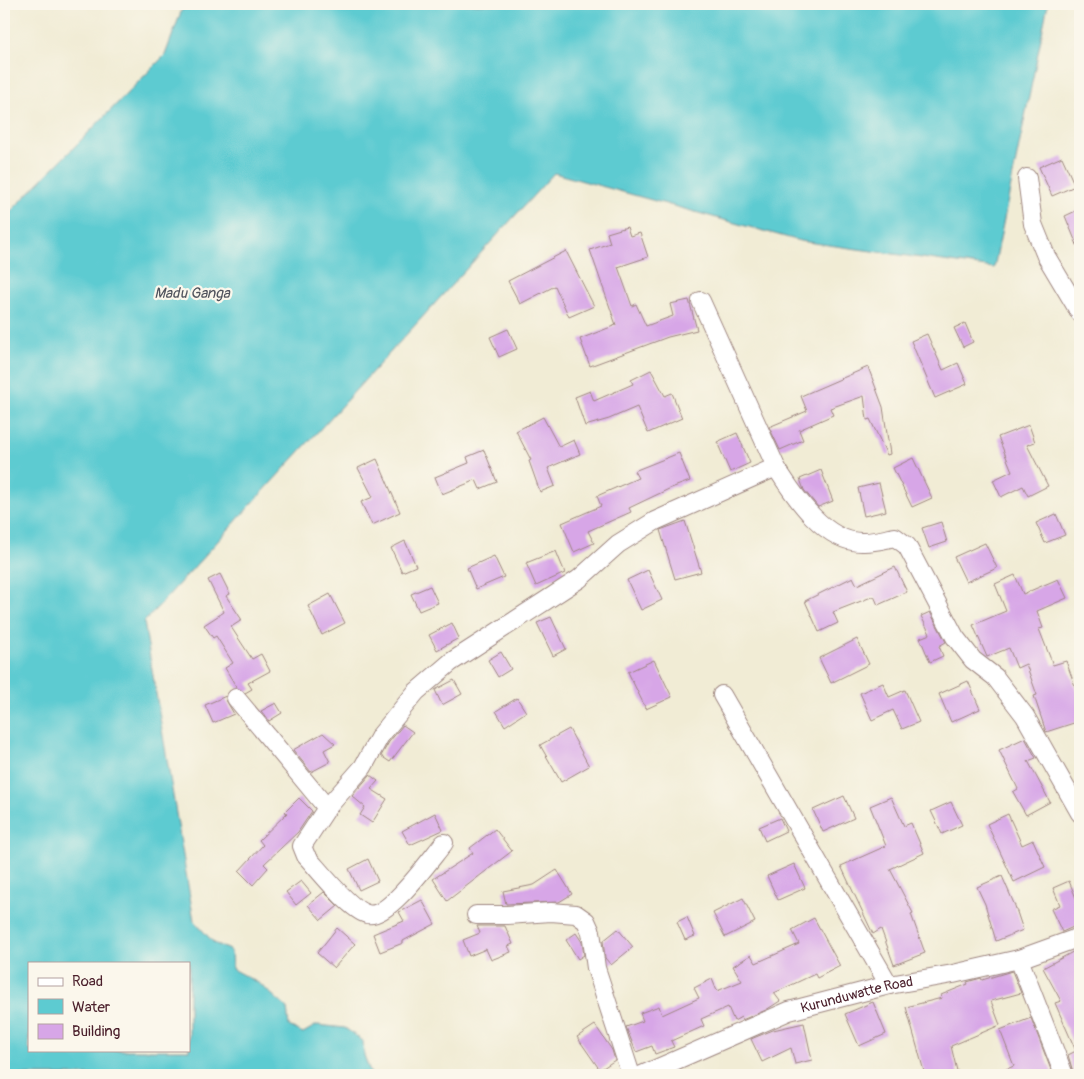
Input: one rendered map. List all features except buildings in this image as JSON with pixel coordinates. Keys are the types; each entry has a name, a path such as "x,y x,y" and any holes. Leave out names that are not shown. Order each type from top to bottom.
{"street":[{"path":"1027,178 1033,224 1046,256 1080,313"},
{"path":"700,301 776,467 790,490 816,520 840,538 863,542 895,537 907,546 955,637 973,660 995,677 1025,716 1080,814"},
{"path":"444,843 398,897 382,912 374,914 367,914 350,904 306,856 302,846 327,808 362,766 380,736 416,692 451,662 579,579 618,544 655,521 776,467"},
{"path":"722,695 889,985"},
{"path":"236,698 327,808"},
{"path":"476,914 507,915 551,912 576,914 586,921 591,932 596,968 631,1075"},
{"name":"Kurunduwatte Road","path":"642,1075 789,1012 889,985 953,974 1019,958 1080,937"},
{"path":"1019,958 1064,1075"}],"water":[{"name":"Madu Ganga","path":"184,4 1048,4 994,268 800,241 554,173 144,622 194,921 214,943 231,951 232,969 260,984 287,1008 289,1026 303,1033 317,1025 345,1028 363,1041 364,1055 371,1075 4,1075 4,218 165,55"}]}
